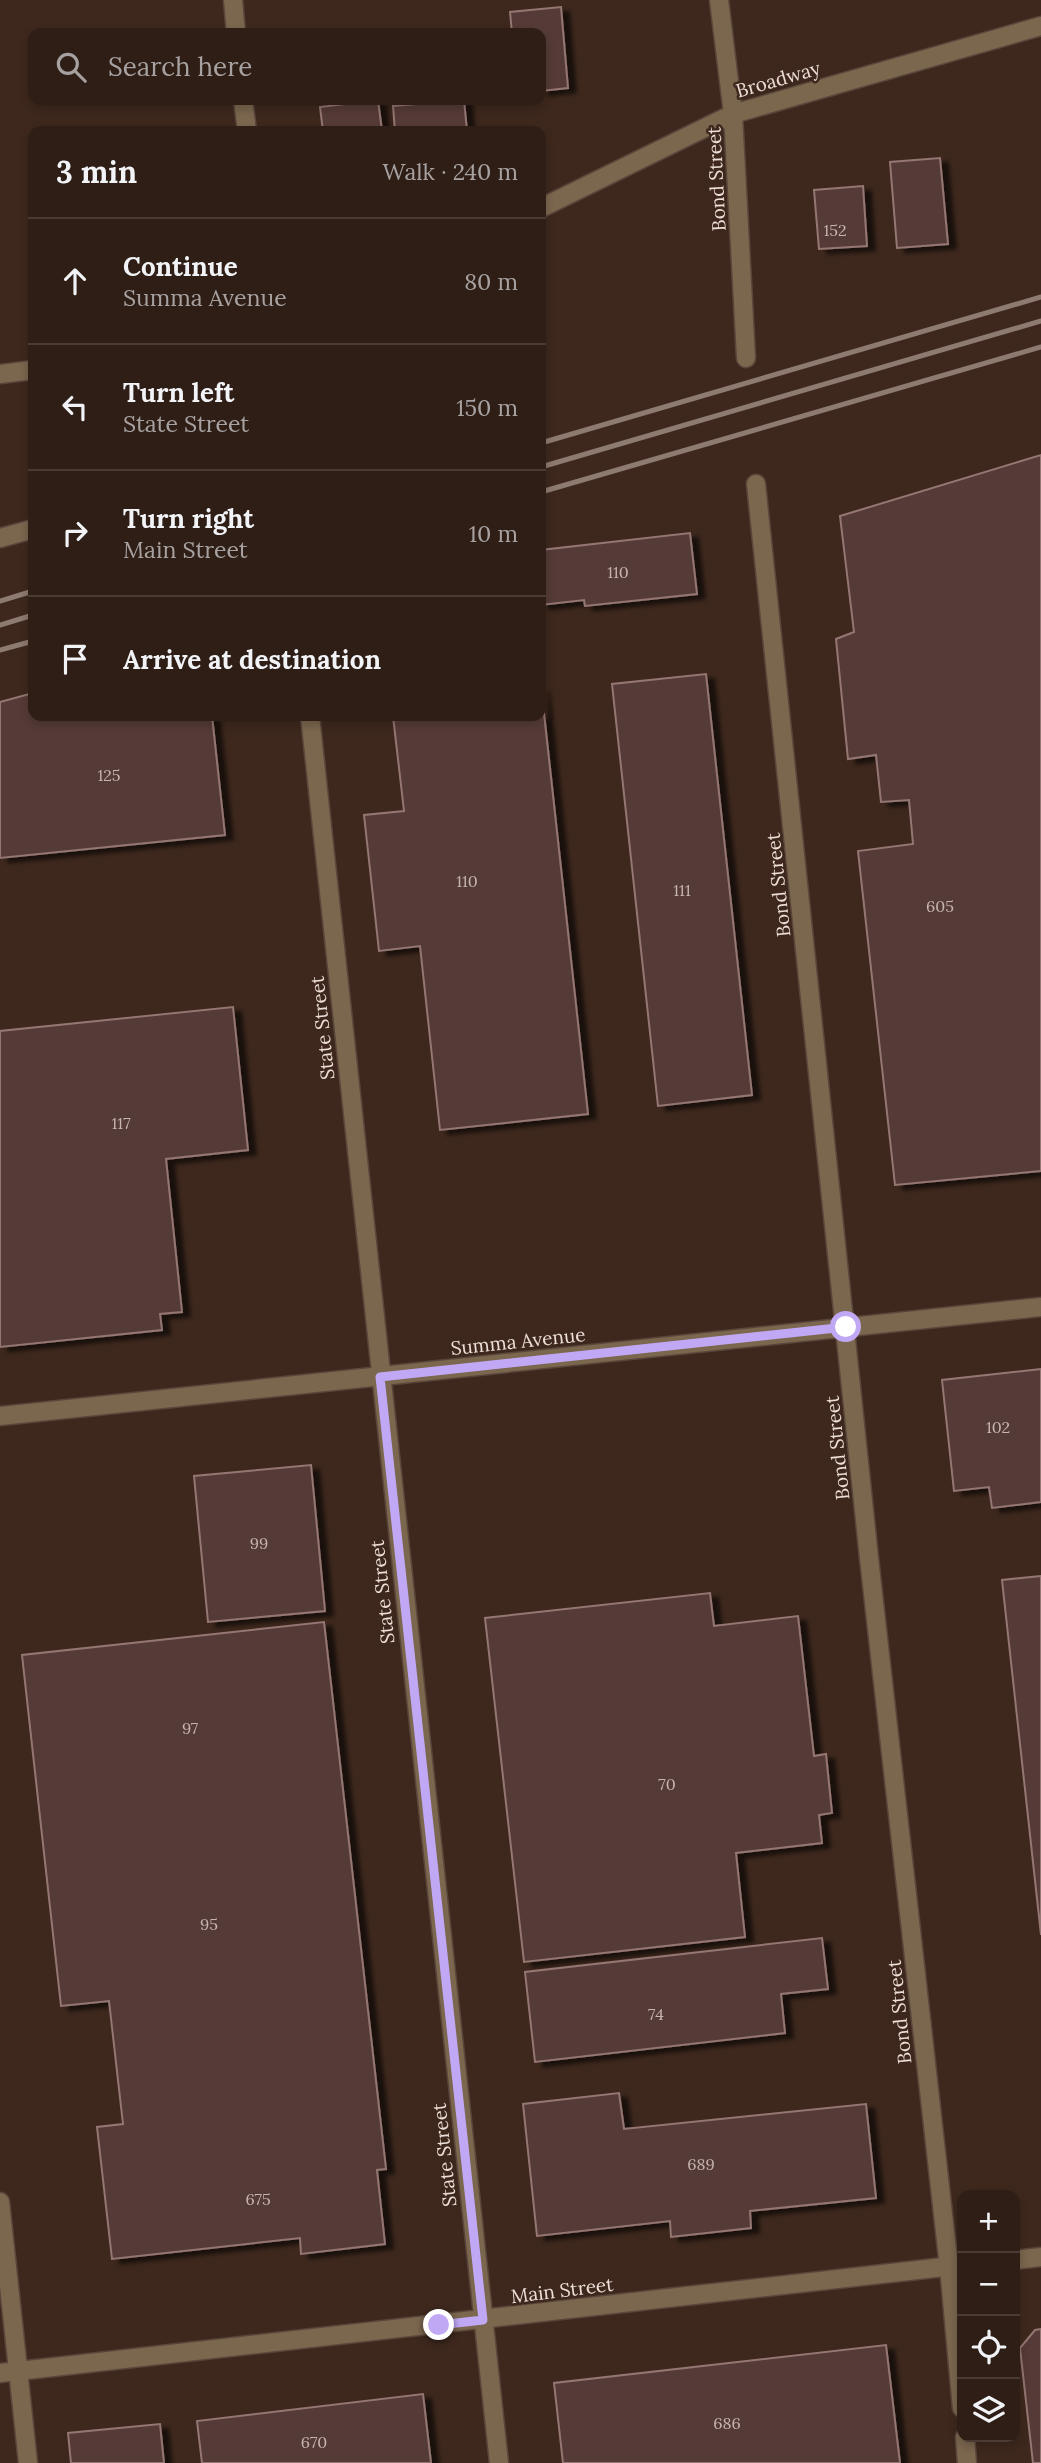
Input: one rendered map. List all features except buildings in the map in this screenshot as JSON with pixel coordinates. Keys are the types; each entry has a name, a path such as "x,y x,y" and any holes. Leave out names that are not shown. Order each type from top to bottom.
{"street":[{"path":"233,0 236,28"},
{"name":"Bond Street","path":"719,0 733,114 746,358"},
{"name":"Broadway","path":"546,206 733,114 1041,26"},
{"path":"244,105 246,126"},
{"path":"0,374 28,371"},
{"name":"Bond Street","path":"757,484 869,1558 956,2266 961,2379"},
{"path":"0,538 28,530"},
{"name":"State Street","path":"311,721 499,2463"},
{"name":"Summa Avenue","path":"0,1416 1041,1307"},
{"path":"0,2202 28,2463"},
{"path":"1020,2259 1041,2257"},
{"name":"Main Street","path":"0,2373 956,2266"},
{"path":"965,2442 967,2463"}],"railway":[{"path":"546,442 1041,297"},
{"path":"546,466 1041,321"},
{"path":"546,491 1041,347"},
{"path":"0,601 28,593"},
{"path":"0,625 28,617"},
{"path":"0,650 28,642"}],"route":[{"path":"439,2325 483,2320 380,1377 846,1327"}]}
